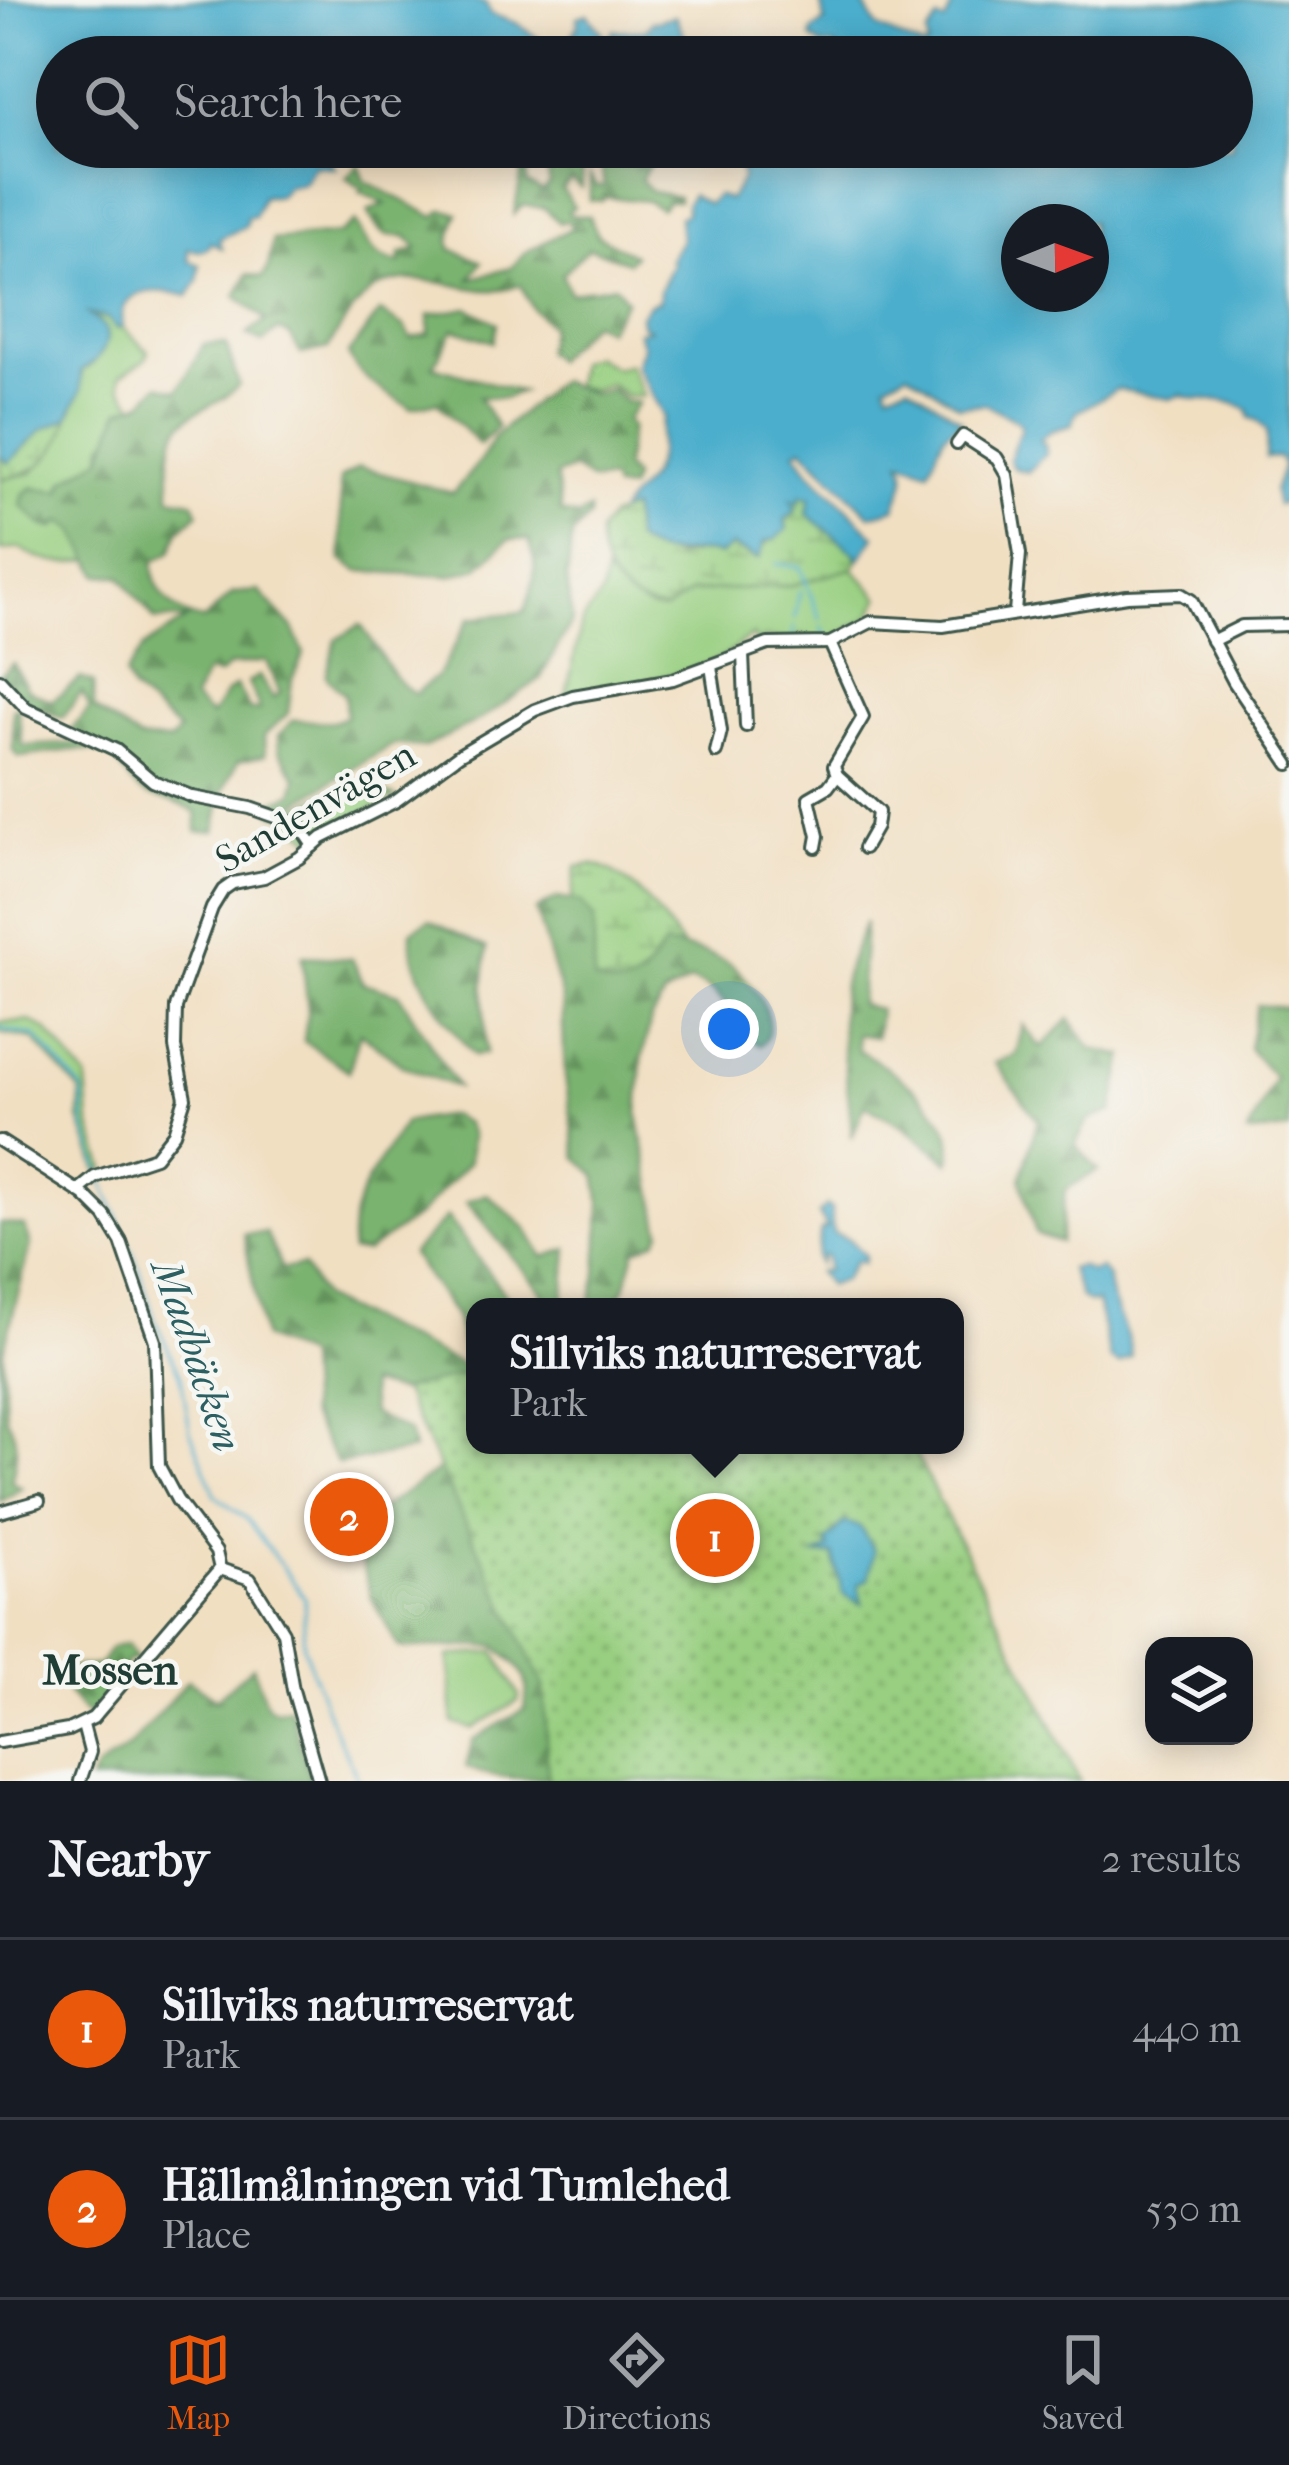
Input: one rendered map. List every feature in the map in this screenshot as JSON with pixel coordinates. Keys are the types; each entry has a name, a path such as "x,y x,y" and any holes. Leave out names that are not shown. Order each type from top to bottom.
{"street":[{"path":"956,444 963,436 997,458 1007,475 1019,554 1015,612"},
{"name":"Sandenvägen","path":"79,1190 99,1176 147,1162 165,1148 175,1130 186,1088 176,1047 176,1007 219,896 233,884 270,874 396,801 435,771 556,700 673,679 767,644 830,643 871,622 943,626 1127,596 1180,594 1191,600 1234,682 1289,764"},
{"path":"1212,641 1242,626 1289,626"},
{"path":"830,643 863,717 835,762 837,775 878,812 878,824 864,848"},
{"path":"743,654 746,726"},
{"path":"711,666 721,731 716,752"},
{"path":"0,680 26,708 116,749 153,781 193,797 250,808 299,825 314,846"},
{"path":"816,847 809,798 837,775"},
{"path":"0,1141 79,1190 105,1216 130,1262 155,1341 159,1466 176,1499 216,1552 220,1569"},
{"path":"0,1512 39,1501"},
{"path":"0,1742 82,1725 123,1687 220,1569"},
{"path":"220,1569 250,1579 283,1632 293,1690 319,1781"},
{"path":"80,1781 90,1752 82,1725"}],"green space":[{"path":"356,168 365,181 435,217 443,210 458,213 451,249 482,262 470,279 511,268 526,252 573,227 567,221 560,223 545,208 523,205 514,214 519,168 527,168 526,183 543,191 550,184 546,168 568,173 583,168 581,188 571,179 562,189 574,207 570,215 589,216 598,236 634,255 628,262 589,248 562,274 570,293 615,285 626,300 607,329 592,322 554,360 545,352 550,326 533,309 520,285 486,290 416,280 383,285 369,294 328,348 301,354 290,335 278,330 263,342 247,335 266,320 236,296 248,274 262,277 268,269 273,240 339,234 355,222 368,244 384,258 400,263 400,254 418,248 406,236 386,234 375,224 368,211 385,204 360,192 363,189 346,178"},
{"path":"602,168 648,168 641,179 650,191 678,197 678,201 667,201 661,209 647,201 590,200 590,176 596,186 604,186"},
{"path":"468,308 497,323 493,342 454,329 433,366 522,392 504,398 479,397 497,427 480,445 437,402 411,408 367,379 348,354 380,312 405,327 411,338 429,334 429,315"},
{"path":"88,314 114,322 149,352 145,360 120,376 121,387 135,406 104,444 102,458 65,481 62,491 33,488 75,530 91,559 62,563 20,548 0,551 0,479 33,473 65,425 82,371 95,361 106,339 100,322"},
{"path":"204,344 226,344 239,385 188,418 171,448 170,497 193,501 199,513 179,530 171,552 154,561 160,591 183,613 204,620 233,593 259,591 293,628 304,654 292,679 288,713 264,736 265,755 238,761 223,791 215,831 197,831 197,813 144,793 104,753 80,750 19,757 13,751 13,708 18,708 23,746 81,743 70,731 90,708 82,692 63,717 44,711 0,675 13,663 28,690 52,701 81,678 93,683 94,709 140,740 171,741 179,731 132,690 125,675 144,647 187,619 155,620 120,576 99,575 75,530 62,521 54,528 42,525 21,505 24,493 33,488 61,491 64,481 102,458 120,410 143,402 159,385 178,391","holes":["266,661 280,693 273,698 259,676 248,682 260,710 250,710 236,686 211,716 193,699 207,672 219,675 229,666"]},
{"path":"594,356 616,368 629,364 643,396 626,396 610,384 592,390 574,386 578,362"},
{"path":"558,381 594,394 611,389 625,401 638,403 626,420 631,427 624,468 633,477 629,489 614,489 610,480 592,481 573,469 556,475 561,513 579,517 589,510 589,518 572,535 567,578 572,621 540,679 483,718 425,747 394,744 276,815 266,805 293,794 297,778 279,750 278,736 293,720 333,722 346,717 345,695 326,676 336,640 360,625 399,681 415,694 439,674 470,618 524,612 533,585 529,540 509,539 478,568 450,576 358,571 342,560 340,479 359,467 453,493 495,436"},
{"path":"68,418 59,443 44,461 25,473 0,479 0,456 8,463 43,429"},
{"path":"799,496 810,498 856,553 859,560 853,568 792,585 692,592 665,610 625,594 603,561 599,532 610,517 631,509 635,540 675,557 731,546 754,558"},
{"path":"853,568 880,598 870,617 833,638 807,641 806,635 799,635 797,641 765,638 757,643 753,636 723,657 686,671 566,695 582,622 602,594 605,573 650,608 665,609 692,592 792,585"},
{"path":"355,781 395,797 312,839 281,815"},
{"path":"592,864 632,886 683,947 664,945 644,974 628,984 594,980 594,919 581,902 572,900 576,867"},
{"path":"557,898 581,902 642,977 664,945 715,957 747,980 767,1015 767,1037 760,1045 715,993 690,981 665,995 651,1018 638,1115 661,1231 657,1240 635,1250 618,1298 592,1298 601,1204 596,1175 577,1157 565,1076 562,998 536,910"},
{"path":"429,920 487,948 483,988 486,1053 474,1055 423,981 411,931"},
{"path":"865,922 860,1005 879,1009 876,1037 856,1034 858,1050 905,1082 936,1112 951,1146 949,1162 903,1126 865,1105 852,1137 841,1004 847,970"},
{"path":"302,956 352,959 363,983 399,994 457,1087 403,1066 360,1032 349,1071 304,1041 308,1008"},
{"path":"1257,1005 1289,1008 1289,1130 1248,1133 1275,1078 1249,1049"},
{"path":"1070,1019 1092,1049 1124,1056 1113,1111 1089,1120 1075,1145 1098,1170 1065,1190 1060,1242 1036,1234 1021,1179 1038,1120 995,1063 1016,1055 1023,1025 1041,1048"},
{"path":"29,1021 47,1030 87,1079 90,1124 105,1169 98,1171 80,1119 81,1092 33,1039 0,1033 0,1022"},
{"path":"450,1115 466,1123 471,1136 469,1162 419,1215 366,1252 352,1251 359,1199 405,1122"},
{"path":"487,1194 526,1228 543,1257 568,1249 564,1298 541,1298 543,1293 466,1202"},
{"path":"447,1217 507,1298 466,1298 466,1360 456,1318 411,1254"},
{"path":"0,1223 24,1226 31,1244 3,1352 6,1418 16,1449 11,1481 22,1488 0,1502"},
{"path":"266,1233 282,1269 303,1266 323,1299 466,1367 466,1422 436,1401 369,1384 372,1414 409,1432 413,1450 338,1464 309,1415 306,1357 263,1338 244,1234"},
{"path":"466,1374 466,1454 916,1454 1080,1781 548,1781 544,1686 402,1390"},
{"path":"466,1452 479,1454 578,1772 519,1778 466,1767 473,1740 525,1709 527,1687 522,1673 496,1646 399,1648 371,1597 354,1535 372,1515"},
{"path":"126,1644 137,1659 126,1661 122,1678 86,1714 62,1678 75,1667 99,1665 111,1648"},
{"path":"495,1652 518,1701 472,1729 453,1723 449,1656"},
{"path":"253,1666 267,1706 289,1707 311,1781 90,1781 97,1769 130,1746 188,1680 216,1699"}],"water":[{"path":"0,0 473,0 535,36 36,36 36,168 313,168 303,183 288,186 278,196 263,196 246,226 219,239 222,248 210,242 200,251 188,249 189,261 200,265 198,281 188,296 154,292 133,297 126,303 123,326 116,329 108,318 88,314 104,327 107,340 97,358 81,371 81,391 68,418 43,429 8,463 0,456"},
{"path":"826,0 839,4 861,0 877,27 896,36 811,36 825,22 821,6"},
{"path":"955,0 1289,0 1289,502 1277,505 1274,491 1283,466 1279,457 1266,458 1267,431 1240,406 1117,389 1076,413 1072,425 1050,431 1040,440 1046,453 1028,472 1013,468 1009,460 1021,428 1018,421 985,404 959,406 908,372 886,383 889,391 908,384 962,420 944,434 929,470 900,460 905,476 895,508 870,515 802,448 796,452 875,536 859,560 807,514 810,498 800,496 799,503 792,500 796,510 785,520 787,529 764,542 759,559 732,546 719,555 665,554 645,548 635,540 631,509 620,512 652,473 664,417 636,365 643,346 638,332 649,329 642,325 641,315 649,304 659,301 673,262 670,259 681,240 679,217 686,213 686,203 692,195 708,204 717,195 729,200 742,180 740,168 1253,168 1253,36 927,35 938,20 945,22"},
{"path":"588,14 604,36 572,36 578,17"},
{"path":"675,16 685,36 611,36 613,31 646,30 652,22"},
{"path":"827,1206 833,1233 849,1239 865,1256 863,1263 855,1261 843,1280 828,1286 818,1272 827,1270 826,1256 822,1255 819,1264 816,1257 821,1230 827,1228 819,1214"},
{"path":"1080,1266 1091,1272 1100,1268 1108,1277 1130,1346 1131,1357 1119,1364 1110,1359 1097,1302 1081,1298 1070,1269"},
{"path":"845,1522 860,1527 874,1551 868,1579 858,1584 862,1604 843,1594 833,1555 817,1555 829,1548 826,1542"}],"waterway":[{"path":"776,564 800,567 820,619"},
{"path":"795,618 800,590"},
{"path":"792,638 795,627"},
{"path":"822,627 826,638"},
{"name":"Madbäcken","path":"0,1029 35,1036 83,1091 84,1125 100,1171"},
{"name":"Madbäcken","path":"102,1180 181,1376 190,1431 216,1496 247,1519 305,1598 303,1645 359,1781"}],"place":[{"name":"Hällmålningen vid Tumlehed","path":"349,1517"},
{"name":"Sillviks naturreservat","path":"715,1538"}],"district":[{"name":"Mossen","path":"110,1669"}]}
